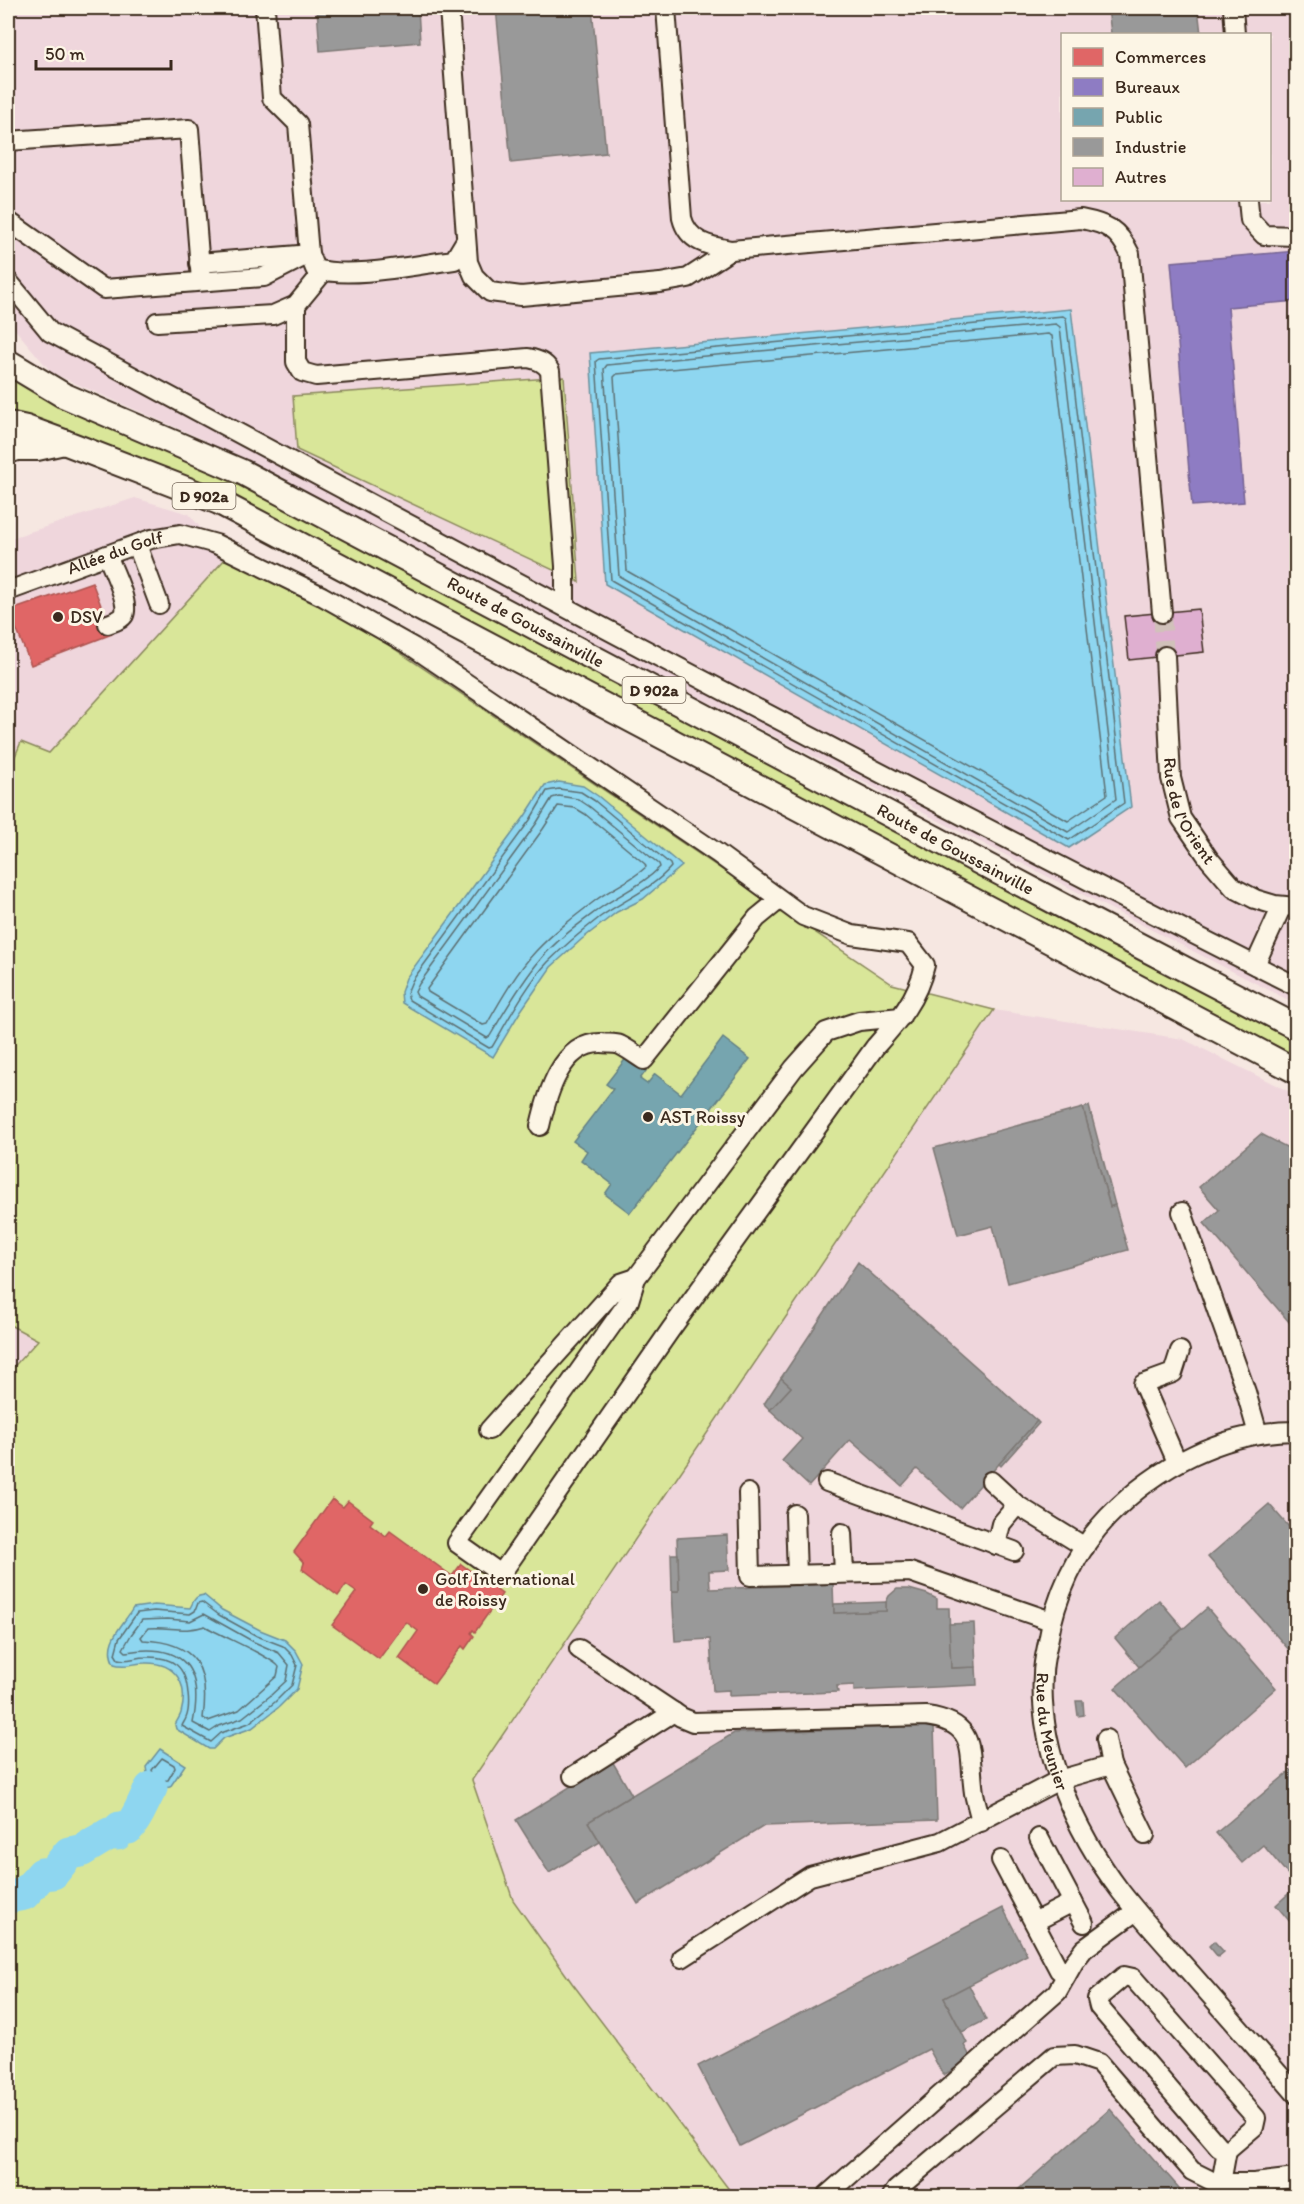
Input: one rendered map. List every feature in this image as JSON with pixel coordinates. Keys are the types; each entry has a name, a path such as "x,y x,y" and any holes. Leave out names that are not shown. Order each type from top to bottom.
{"main road":[{"name":"Route de Goussainville","path":"8,362 63,395 242,472 1296,1027"},
{"name":"Route de Goussainville","path":"8,424 64,442 219,502 1296,1071"},
{"path":"8,451 64,442"}],"street":[{"path":"265,8 272,98 298,124 309,254 315,269 353,272 454,260 466,240"},
{"path":"449,8 468,262 474,276 490,292 521,296 660,283 688,278 731,250"},
{"path":"666,8 682,218 685,228 704,245 731,250 1080,219 1104,223 1122,237 1130,254 1162,613"},
{"path":"1233,8 1235,33"},
{"path":"8,141 189,129 200,272"},
{"path":"1248,201 1250,220 1263,235 1296,236"},
{"path":"8,221 104,289 200,272 264,277 309,254"},
{"path":"157,322 273,315 296,305 324,271"},
{"path":"8,281 50,332 566,607 1092,883 1296,986"},
{"path":"296,305 296,362 302,372 316,376 528,358 541,361 548,367 565,566 566,607"},
{"name":"Allée du Golf","path":"8,591 151,539 180,534 216,544 322,596 413,647 717,853 803,916 852,935 908,944 925,965 920,986 901,1017"},
{"path":"137,545 159,604"},
{"path":"107,555 126,605 124,615 119,620 108,624"},
{"name":"Rue de l'Orient","path":"1165,656 1171,778 1181,818 1209,859 1234,888 1255,899 1289,907"},
{"path":"540,1126 546,1096 561,1067 579,1050 593,1043 618,1044 644,1060 757,918 779,900"},
{"path":"1255,965 1289,907"},
{"path":"901,1017 875,1047 671,1329 501,1574 457,1543 629,1301 636,1278 794,1068 826,1032 859,1021 901,1017"},
{"path":"1182,1212 1246,1392 1258,1434"},
{"path":"489,1430 621,1283 636,1278"},
{"path":"1177,1462 1143,1384 1173,1373 1180,1351"},
{"name":"Rue du Meunier","path":"1296,1431 1258,1434 1205,1449 1177,1462 1144,1483 1124,1500 1098,1527 1067,1578 1051,1622 1042,1674 1045,1722 1059,1780 1104,1867 1136,1911 1296,2094"},
{"path":"991,1481 1017,1505 1085,1547"},
{"path":"827,1482 1014,1551"},
{"path":"748,1494 750,1576 910,1572 1051,1622"},
{"path":"996,1545 1001,1524 1017,1505"},
{"path":"795,1514 797,1575"},
{"path":"842,1533 844,1573"},
{"path":"579,1649 674,1713 693,1722 926,1716 943,1718 957,1725 967,1737 972,1752 974,1793 981,1822"},
{"path":"573,1776 674,1713"},
{"path":"1106,1739 1111,1765 1145,1835"},
{"path":"682,1958 810,1876 940,1842 1059,1780 1111,1765"},
{"path":"1039,1838 1084,1923"},
{"path":"1001,1860 1059,1970 1066,1976"},
{"path":"1034,1923 1073,1902"},
{"path":"826,2196 1057,1992 1084,1949 1136,1911"},
{"path":"1124,1976 1133,1978 1256,2118 1254,2127 1227,2150 1219,2147 1099,2007 1096,1999 1124,1976"},
{"path":"892,2196 896,2190 1054,2056 1075,2055 1099,2063 1192,2171 1216,2183 1236,2188 1254,2183 1296,2178"},
{"path":"1227,2150 1236,2188"}],"shaded area":[{"path":"8,8 1296,8 1296,1004 686,691 202,439 52,373 8,321"},
{"path":"135,498 189,514 226,558 49,753 21,743 8,773 8,539"},
{"path":"994,1010 1183,1039 1296,1095 1296,2196 734,2196 572,1983 513,1900 472,1780"},
{"path":"8,1324 38,1340 8,1373"}],"green space":[{"path":"8,372 211,468 1296,1036 1296,1059 200,486 8,416"},
{"path":"564,377 579,582 297,450 293,396"},
{"path":"226,558 350,619 892,984 994,1010 472,1780 513,1900 572,1983 734,2196 8,2196 8,1373 38,1340 8,1324 8,773 21,742 49,753"}],"water":[{"path":"1071,309 1131,807 1069,848 605,584 590,353"},
{"path":"559,782 583,786 598,796 682,866 643,899 617,912 551,967 493,1057 402,1003 401,992 406,978 525,816 545,785"},
{"path":"204,1595 222,1610 285,1640 296,1651 303,1664 297,1689 279,1707 252,1728 224,1738 213,1749 209,1749 176,1729 175,1725 181,1713 183,1693 178,1677 172,1671 156,1664 141,1663 122,1666 114,1664 110,1648 115,1634 133,1608 154,1605 190,1608 196,1598"},
{"path":"160,1749 185,1765 170,1787 153,1789 149,1785 146,1767"}],"building: Commerces":[{"name":"DSV","path":"92,582 112,634 31,665 9,611"},
{"name":"Golf International de Roissy","path":"332,1499 343,1507 348,1501 373,1520 370,1524 386,1536 390,1531 452,1576 461,1564 502,1594 475,1632 473,1630 471,1633 474,1636 465,1649 462,1646 434,1684 399,1658 418,1631 406,1622 379,1659 332,1625 356,1592 346,1585 338,1596 302,1569 304,1563 294,1552"}],"building: Bureaux":[{"path":"1296,251 1296,301 1228,307 1244,502 1192,506 1171,262"}],"building: Public":[{"name":"AST Roissy","path":"723,1038 750,1059 630,1213 605,1194 612,1184 581,1160 587,1151 573,1141 613,1089 606,1084 627,1057 646,1071 640,1079 647,1084 655,1074 681,1094"}],"building: Industrie":[{"path":"317,8 418,8 420,42 320,51"},
{"path":"496,8 592,8 606,153 511,163"},
{"path":"1108,8 1198,8 1201,33 1111,33"},
{"path":"1089,1106 1115,1205 1110,1207 1083,1108"},
{"path":"1083,1108 1110,1207 1115,1205 1128,1250 1008,1283 993,1226 958,1235 934,1148"},
{"path":"1261,1134 1296,1152 1296,1330 1204,1223 1219,1210 1199,1187"},
{"path":"858,1262 1037,1421 960,1508 917,1469 902,1486 850,1440 809,1486 782,1461 802,1439 770,1410 791,1387 781,1378"},
{"path":"781,1378 791,1387 770,1410 764,1404"},
{"path":"1037,1421 1039,1423 1001,1466 999,1464"},
{"path":"1269,1504 1289,1527 1296,1521 1296,1658 1208,1557"},
{"path":"727,1535 729,1570 709,1571 710,1589 833,1584 834,1613 886,1611 889,1596 897,1589 909,1589 927,1594 937,1599 937,1608 949,1608 951,1668 976,1667 977,1685 854,1691 854,1685 837,1686 838,1692 729,1696 729,1690 713,1691 710,1639 675,1641 672,1591 679,1591 677,1538"},
{"path":"671,1554 678,1554 679,1591 672,1591"},
{"path":"1159,1600 1183,1628 1139,1667 1115,1638"},
{"path":"886,1602 886,1611 834,1613 834,1604"},
{"path":"1207,1608 1276,1688 1185,1768 1115,1688"},
{"path":"974,1623 976,1667 951,1668 949,1624"},
{"path":"1076,1701 1083,1701 1084,1715 1078,1716"},
{"path":"934,1726 937,1820 764,1826 638,1904 588,1822 734,1733"},
{"path":"612,1761 632,1795 588,1822 600,1842 549,1873 516,1820"},
{"path":"1296,1766 1296,1884 1263,1845 1242,1863 1216,1833"},
{"path":"1296,1887 1296,1929 1276,1905"},
{"path":"1003,1908 1027,1955 944,1998 967,2043 964,2045 972,2060 943,2075 929,2049 740,2146 698,2066"},
{"path":"1214,1941 1224,1952 1218,1957 1209,1946"},
{"path":"969,1985 986,2020 962,2032 944,1998"},
{"path":"1110,2109 1186,2196 1011,2196"}],"building: Autres":[{"path":"1199,609 1204,652 1129,660 1124,616"}],"waterway":[{"path":"8,1897 24,1894 42,1874 53,1873 69,1853 81,1851 109,1834 117,1834 120,1828 128,1828 151,1788"}],"tunnel":[{"path":"1162,613 1165,656"}],"place":[{"name":"DSV","path":"58,617"},
{"name":"AST Roissy","path":"648,1117"},
{"name":"Golf International de Roissy","path":"423,1589"}]}
